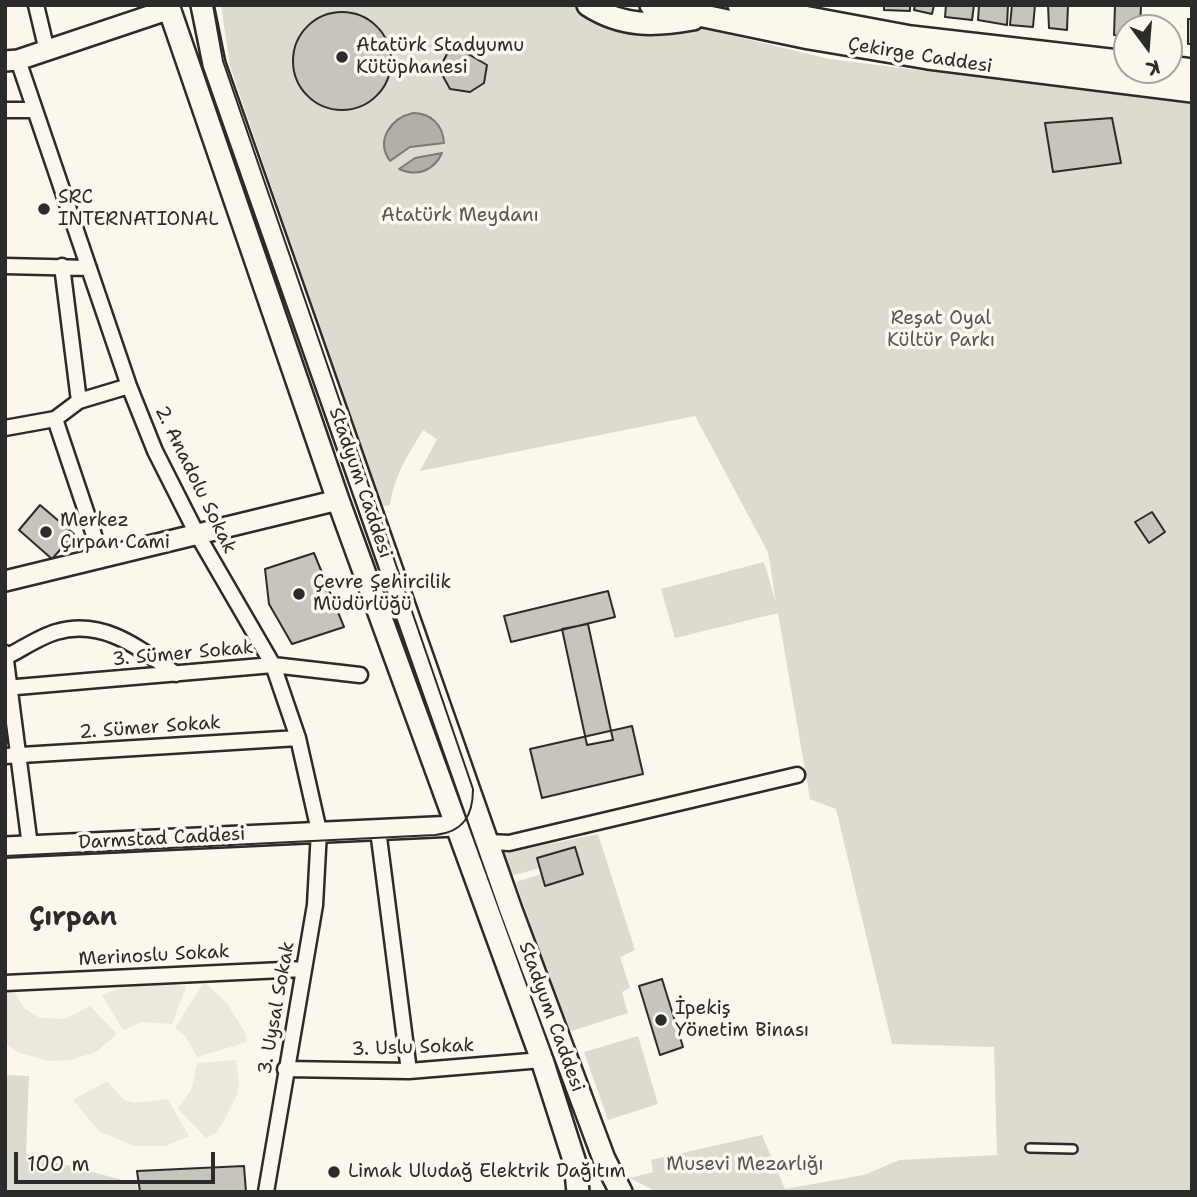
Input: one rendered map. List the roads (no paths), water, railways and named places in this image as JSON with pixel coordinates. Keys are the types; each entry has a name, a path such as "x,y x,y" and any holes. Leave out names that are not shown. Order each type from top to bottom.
{"main road":[{"path":"588,5 607,17 627,23 649,25 707,16"},
{"name":"Çekirge Caddesi","path":"651,5 809,38 928,58 1192,91"},
{"name":"Çekirge Caddesi","path":"739,5 911,37 1113,60"},
{"path":"12,61 169,7 338,500 542,1060 575,1163 578,1192"},
{"name":"Stadyum Caddesi","path":"204,9 214,64 473,804 604,1159 621,1192"},
{"path":"5,581 338,500"},
{"name":"Darmstad Caddesi","path":"5,848 455,826"}],"street":[{"path":"36,5 47,51"},
{"name":"2. Anadolu Sokak","path":"12,61 35,110 155,451 197,534 273,665 298,738 319,831"},
{"path":"5,110 35,110"},
{"path":"5,266 89,268"},
{"path":"61,266 79,401"},
{"path":"5,428 55,419 79,401 130,386"},
{"path":"55,419 102,559"},
{"path":"30,846 13,755 6,655 56,632 94,627 127,640 176,674"},
{"name":"3. Sümer Sokak","path":"8,688 273,665 360,676"},
{"name":"2. Sümer Sokak","path":"13,755 298,738"},
{"path":"489,842 509,843 797,775"},
{"path":"378,830 409,1071"},
{"name":"3. Uysal Sokak","path":"266,1192 315,905 319,831"},
{"name":"Merinoslu Sokak","path":"5,982 304,969"},
{"name":"3. Uslu Sokak","path":"285,1069 409,1071 542,1060"}],"lane":[{"path":"1030,1147 1073,1149"}],"tram line":[{"path":"5,856 435,835 459,826 468,815 473,799 473,789 223,61 213,5"}],"place":[{"name":"Atatürk Stadyumu Kütüphanesi","path":"342,57"},
{"name":"SRC INTERNATIONAL","path":"44,209"},
{"name":"Merkez Çırpan Cami","path":"46,532"},
{"name":"Çevre Şehircilik Müdürlüğü","path":"299,594"},
{"name":"İpekiş Yönetim Binası","path":"661,1020"},
{"name":"Limak Uludağ Elektrik Dağıtım","path":"334,1172"}],"district":[{"name":"Çırpan","path":"73,918"}],"park label":[{"name":"Atatürk Meydanı","path":"460,216"},
{"name":"Reşat Oyal Kültür Parkı","path":"941,330"},
{"name":"Musevi Mezarlığı","path":"745,1165"}]}
